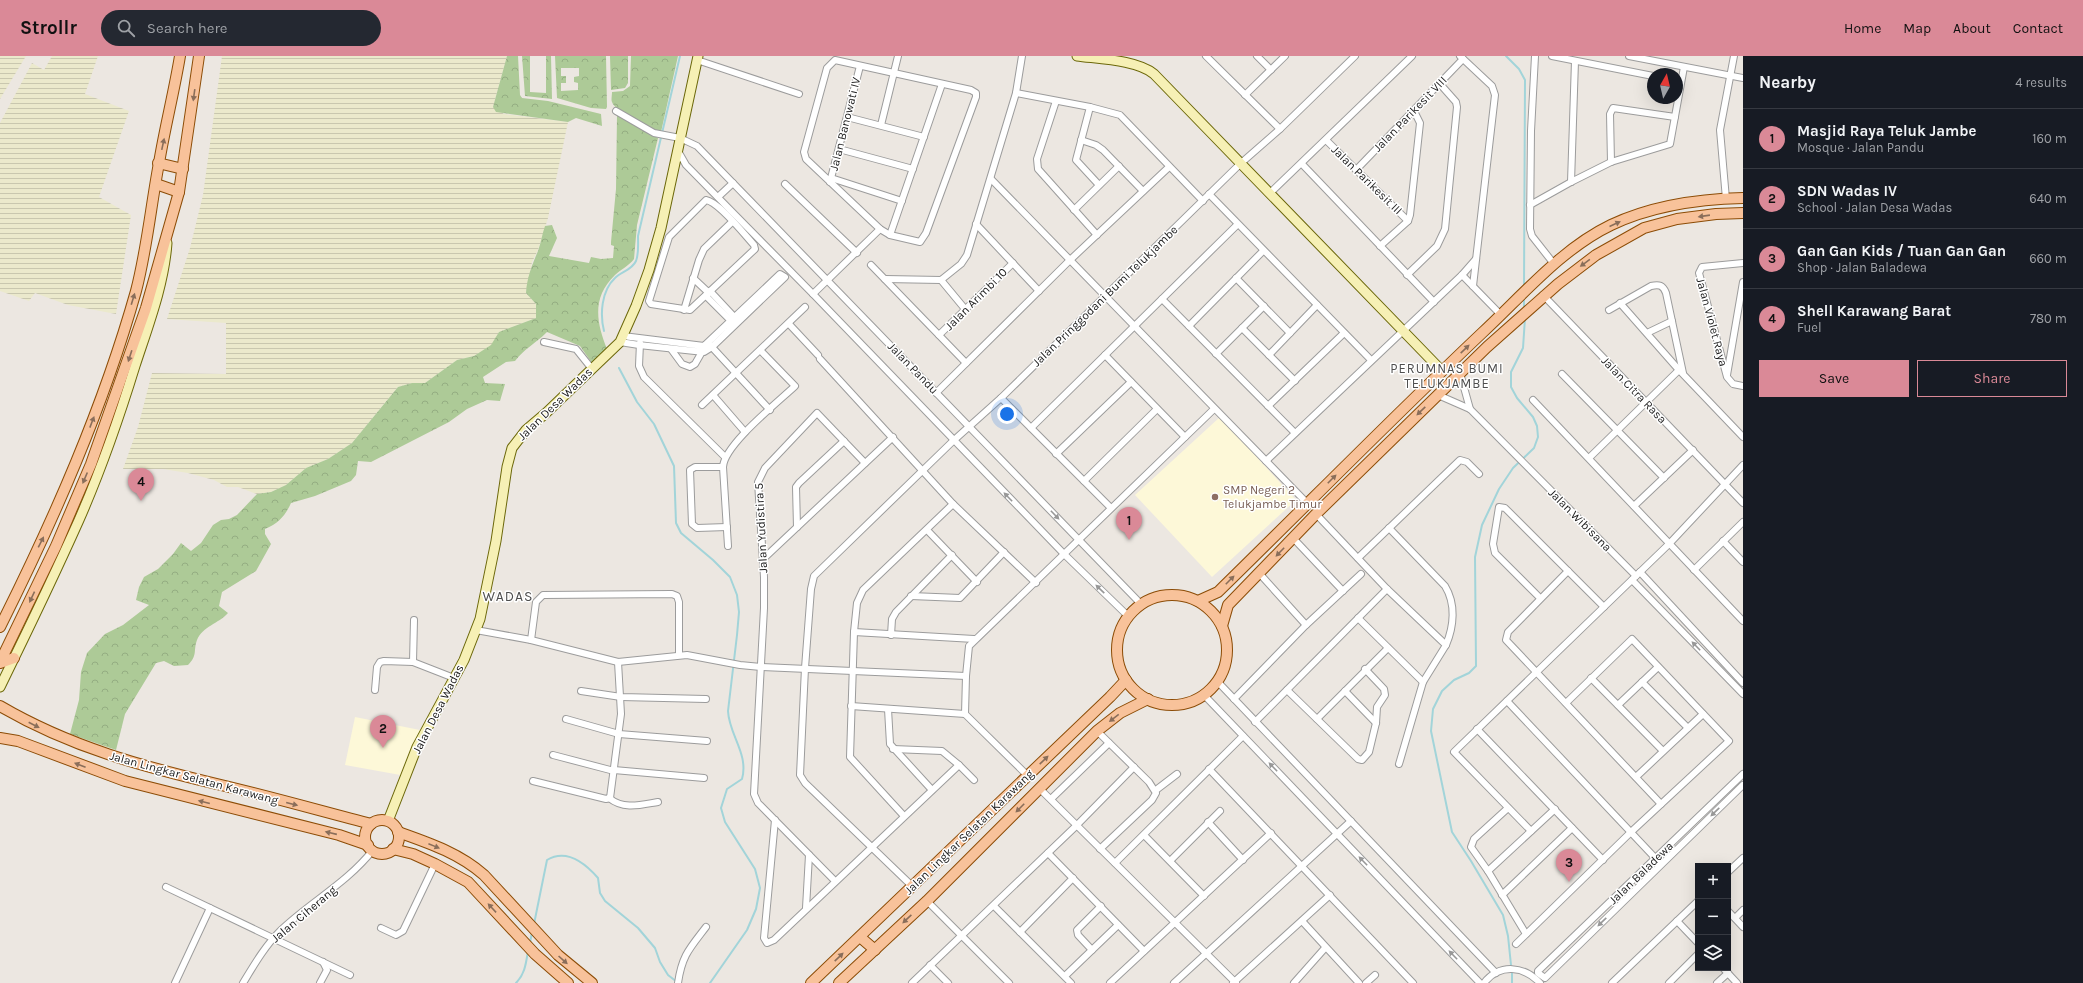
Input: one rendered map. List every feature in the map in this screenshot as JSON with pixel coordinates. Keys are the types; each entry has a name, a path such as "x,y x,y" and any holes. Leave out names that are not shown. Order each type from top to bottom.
{"main road":[{"path":"0,627 70,478 103,392 136,290 156,184 158,163 180,56"},
{"path":"0,663 56,546 91,464 127,366 179,192 199,56"},
{"path":"1077,56 1111,59 1147,68 1442,371"},
{"name":"Jalan Desa Wadas","path":"388,821 417,747 454,678 476,630 487,591 507,467 512,448 526,430 606,357 622,339 650,270 678,152 698,58"},
{"path":"158,163 183,169"},
{"path":"156,184 179,192"},
{"path":"1198,601 1218,592 1442,371 1554,264 1597,233 1628,218 1688,203 1726,198 1743,198"},
{"path":"1222,626 1228,606 1316,514 1460,372 1543,295 1596,255 1644,228 1677,219 1716,214 1743,213"},
{"path":"0,687 79,519 122,408 166,265 168,232"},
{"path":"1179,595 1198,601 1211,610 1222,626 1226,638 1227,653 1224,668 1217,682 1204,695 1190,702 1174,705 1158,703 1148,699 1126,680 1119,665 1117,648 1120,631 1128,616 1141,604 1159,596 1179,595"},
{"path":"0,663 14,658"},
{"name":"Jalan Lingkar Selatan Karawang","path":"811,983 1028,776 1126,680"},
{"name":"Jalan Lingkar Selatan Karawang","path":"839,983 927,901 1097,731 1120,713 1148,699"},
{"name":"Jalan Lingkar Selatan Karawang","path":"0,706 47,731 116,758 161,771 371,824"},
{"name":"Jalan Lingkar Selatan Karawang","path":"0,738 18,741 133,784 339,835 370,848"},
{"path":"398,832 397,844 393,849 386,853 379,853 370,848 365,834 371,824 379,820 388,821 398,832 438,847 470,864 484,875 537,933 570,966 592,983"},
{"path":"393,849 413,854 468,882 533,952 568,983"},
{"path":"860,937 875,950"}],"street":[{"path":"881,125 898,56"},
{"path":"884,279 941,280 964,260 991,179 1016,93 1022,56"},
{"path":"1206,56 1280,129"},
{"path":"1257,56 1271,70"},
{"path":"1245,95 1285,56"},
{"name":"Jalan Pringgodani Bumi Telukjambe","path":"912,886 805,783 800,775 805,668 811,589 814,576 953,441 1001,398 1240,164 1280,129 1356,56"},
{"path":"1269,194 1302,164 1412,56"},
{"path":"1535,56 1530,233 1554,264"},
{"path":"1552,56 1647,75"},
{"path":"1629,56 1743,78"},
{"path":"1726,198 1720,130 1734,56"},
{"path":"698,58 799,94"},
{"path":"1462,58 1492,86 1495,95 1473,286"},
{"name":"Jalan Parikesit VIII","path":"1356,170 1440,84 1462,58"},
{"path":"835,60 860,66 976,92 976,97 923,240 916,242 890,235 880,229 831,180 806,159 804,152 829,64 835,60"},
{"path":"1571,182 1575,61"},
{"name":"Jalan Banowati IV","path":"831,180 860,66"},
{"path":"890,235 942,84"},
{"path":"1407,275 1437,246 1445,228 1457,107 1456,102 1440,84"},
{"path":"1016,93 1090,107 1120,115 1203,200"},
{"path":"1056,101 1037,159 1037,165 1043,176 1097,235"},
{"path":"1530,205 1611,162 1667,146 1671,140 1677,104"},
{"path":"1090,107 1076,160 1099,185"},
{"path":"1611,162 1610,114 1614,108 1675,117"},
{"name":"Jalan Pandu","path":"616,111 657,133 680,138 697,146 1141,604"},
{"path":"1380,246 1408,221 1411,210 1420,123 1414,111"},
{"path":"847,117 924,137"},
{"path":"1081,140 1099,147 1143,191"},
{"name":"Jalan Parikesit III","path":"1326,140 1408,221"},
{"path":"839,149 913,169"},
{"name":"Jalan Pandu","path":"678,152 686,165 814,294 953,441 1064,554 1128,616"},
{"path":"1302,164 1434,302"},
{"path":"1074,210 1119,166"},
{"path":"936,392 1069,261 1169,166"},
{"path":"991,179 1104,297 1308,504"},
{"path":"831,180 902,201"},
{"path":"718,197 733,183"},
{"path":"785,184 857,253"},
{"path":"1209,194 1237,225 1371,360"},
{"path":"706,200 713,202 754,245 755,249 708,293 694,308 684,310 649,303 671,234 706,200"},
{"path":"684,310 693,278 704,249 732,222"},
{"path":"976,224 1039,291"},
{"path":"1031,428 1237,225"},
{"path":"814,294 880,229"},
{"path":"1189,326 1263,251"},
{"path":"1266,461 1402,330 1434,302 1476,259"},
{"name":"Jalan Arimbi 10","path":"939,335 1012,263"},
{"name":"Jalan Violet Raya","path":"1743,263 1702,267 1699,271 1727,377 1733,384 1743,386"},
{"path":"871,265 966,362"},
{"path":"1462,275 1501,315"},
{"path":"693,278 735,322"},
{"path":"1236,278 1290,333"},
{"path":"941,280 965,309"},
{"path":"670,349 682,364 690,367 696,364 707,347 777,281"},
{"path":"1727,377 1743,282"},
{"path":"1609,310 1651,286 1662,286 1666,293 1681,372"},
{"name":"Jalan Citra Rasa","path":"1543,295 1743,503"},
{"path":"1162,299 1295,433"},
{"path":"1620,303 1681,372 1743,437"},
{"path":"1269,355 1317,305"},
{"path":"1216,354 1264,306"},
{"path":"702,405 761,351 805,307"},
{"path":"1647,334 1672,321"},
{"path":"789,324 953,504 1036,583"},
{"path":"1242,328 1295,381"},
{"path":"1268,406 1344,332"},
{"path":"622,339 670,349 707,347"},
{"path":"544,342 576,349 592,369"},
{"path":"640,342 707,347 736,374 770,410"},
{"path":"640,342 639,366 644,377 725,457"},
{"path":"670,349 675,344"},
{"path":"728,546 722,467 725,457 745,432 795,386 761,351"},
{"path":"1105,355 1185,437"},
{"path":"1460,372 1470,409"},
{"path":"1589,458 1645,402 1681,372"},
{"path":"1562,374 1618,429 1664,478"},
{"path":"1056,454 1131,382"},
{"path":"713,395 745,432"},
{"path":"1438,395 1470,409"},
{"path":"1001,398 1111,508"},
{"path":"1533,400 1743,621"},
{"path":"1084,481 1157,409"},
{"path":"965,714 968,652 974,639 1036,583 1079,539 1214,409"},
{"name":"Jalan Wibisana","path":"1470,409 1636,576"},
{"name":"Jalan Yudistira 5","path":"835,881 758,803 753,789 764,608 759,477 764,468 817,413 844,442"},
{"path":"1734,428 1743,431"},
{"path":"762,560 893,438"},
{"path":"797,527 795,491 799,483 844,442 865,463"},
{"path":"1634,506 1693,450"},
{"path":"1358,558 1460,460 1467,462 1479,474"},
{"path":"1531,831 1454,752 1670,543 1743,465"},
{"path":"722,467 695,467 690,470 692,524 694,527 703,529 727,527"},
{"path":"904,816 850,757 852,670 857,603 863,590 953,504"},
{"path":"1540,598 1495,553 1493,544 1499,507 1505,508 1604,607"},
{"path":"1316,514 1387,589 1446,645"},
{"path":"1694,570 1743,522"},
{"path":"1389,528 1445,586 1451,597 1453,608 1452,625 1446,645 1423,682 1399,764"},
{"path":"927,530 977,582"},
{"path":"1293,538 1343,591"},
{"path":"1723,541 1743,562"},
{"path":"911,596 957,599 964,596 1004,552"},
{"path":"891,635 892,620 896,612 952,555"},
{"path":"1568,571 1508,632 1506,638 1507,641 1661,804"},
{"path":"1260,573 1306,625"},
{"path":"1234,699 1306,625 1361,574"},
{"path":"1636,576 1648,582 1743,683"},
{"path":"1636,576 1641,589 1743,694"},
{"path":"1256,722 1387,589"},
{"path":"531,640 536,602 543,595 672,594 677,596 678,602 679,655"},
{"path":"1358,618 1423,682"},
{"path":"413,662 414,620"},
{"path":"476,630 531,640 618,662 679,655 701,657 740,665 761,667 966,676"},
{"path":"854,632 974,639"},
{"path":"1516,944 1631,832 1729,741 1632,639 1566,703"},
{"path":"1317,719 1388,648"},
{"path":"1710,660 1716,654"},
{"path":"375,690 377,667 380,662 402,660 413,662 454,678"},
{"path":"609,798 619,734 621,697 618,662"},
{"path":"1618,705 1658,667"},
{"path":"1287,690 1361,761 1365,759 1368,752 1376,723 1377,707 1385,693 1380,684 1366,669"},
{"path":"1591,678 1663,751"},
{"path":"1217,682 1496,972"},
{"path":"1642,682 1688,728"},
{"path":"581,691 621,697 706,699"},
{"path":"1345,691 1376,723"},
{"path":"1204,695 1480,983"},
{"path":"1507,701 1661,864"},
{"path":"851,706 965,714 1028,776"},
{"path":"888,709 889,741 893,749 932,790"},
{"path":"1636,776 1703,714"},
{"path":"566,719 619,734 707,741"},
{"path":"1477,729 1603,860"},
{"path":"1097,731 1156,790"},
{"path":"1115,863 1243,736"},
{"path":"1051,799 1109,743"},
{"path":"893,749 942,751 960,765 974,780"},
{"path":"553,755 614,771 704,778"},
{"path":"775,820 765,925 766,942 768,943 774,940 806,908 960,765"},
{"path":"912,983 994,906 1134,767"},
{"path":"1209,769 1413,983"},
{"path":"1100,849 1152,800 1156,790 1177,774"},
{"name":"Jalan Baladewa","path":"1743,774 1538,971 1540,976 1545,978 1743,785"},
{"path":"533,781 609,798 617,804 626,807 658,802"},
{"path":"1039,788 1234,982 1330,896"},
{"path":"1508,808 1474,839 1471,847 1488,871 1526,934"},
{"path":"1488,871 1555,809"},
{"path":"1171,860 1220,811"},
{"path":"1174,983 1205,953 1351,821"},
{"path":"1208,822 1243,860"},
{"path":"1502,895 1572,828"},
{"path":"1110,983 1271,833"},
{"path":"1144,835 1171,860 1204,896"},
{"name":"Jalan Ciherang","path":"243,983 273,938 353,873 370,848"},
{"path":"1048,853 1144,951"},
{"path":"806,908 809,855"},
{"path":"1731,869 1743,858"},
{"path":"381,928 396,935 403,931 435,864"},
{"path":"1020,932 1073,878"},
{"path":"166,887 350,975"},
{"path":"927,901 1009,983"},
{"path":"1612,983 1695,904"},
{"path":"994,906 1071,983"},
{"path":"1092,950 1078,935 1077,930 1101,906"},
{"path":"175,983 210,908"},
{"path":"1735,918 1743,910"},
{"path":"1731,914 1743,927"},
{"path":"1302,921 1325,948 1359,983"},
{"path":"1677,921 1695,940"},
{"path":"1065,976 1118,924"},
{"path":"678,981 684,957 706,926"},
{"path":"1294,983 1325,948"},
{"path":"1669,983 1695,957"},
{"path":"320,983 327,970 323,962"},
{"path":"930,965 948,983"},
{"path":"1484,983 1496,972 1505,969 1524,971 1540,983"},
{"path":"1717,983 1725,971"},
{"path":"1727,971 1738,983"},
{"path":"1366,983 1375,975"}],"shaded area":[{"path":"0,56 26,56 0,99"},
{"path":"52,56 98,56 85,94 129,111 99,197 131,215 116,314 68,305 35,293 29,301 0,291 0,123 32,63 44,70"},
{"path":"222,56 507,56 493,107 504,114 568,122 548,218 538,250 532,262 526,293 536,304 536,318 499,332 492,345 474,356 457,360 425,383 412,383 398,387 352,443 328,459 306,468 286,485 271,492 257,494 238,487 227,487 214,480 188,473 163,469 123,469 138,427 152,373 226,374 226,323 167,319 190,248 203,195"},
{"name":"SMP Negeri 2 Telukjambe Timur","path":"1220,417 1296,500 1212,577 1135,495"},
{"path":"355,717 425,731 406,776 345,765"}],"green space":[{"path":"507,56 518,56 520,95 522,98 548,101 601,114 602,126 576,118 568,122 496,112 493,107"},
{"path":"522,56 530,56 530,92 546,93 546,56 551,56 552,99 525,96"},
{"path":"555,56 606,56 606,109 591,108 557,98","holes":["561,68 579,68 579,76 574,77 574,82 578,83 578,90 561,91 561,83 566,83 566,76 561,76"]},
{"path":"610,56 628,56 628,83 625,88 611,90"},
{"path":"631,56 678,56 661,132 626,115 612,102 612,92 623,91 630,86"},
{"path":"617,115 658,138 637,225 634,259 608,283 602,292 599,301 598,310 600,329 607,349 592,363 580,346 547,332 515,361 506,362 483,377 485,383 505,384 500,401 487,400 467,409 449,422 371,462 358,461 356,475 351,481 315,496 291,503 281,519 265,529 265,534 271,544 256,571 222,592 219,606 228,613 203,631 197,640 194,656 191,662 188,665 174,666 164,661 156,663 125,714 116,750 70,734 79,700 81,672 87,653 105,634 123,625 149,605 136,600 139,587 144,577 158,569 173,554 181,543 191,551 201,543 213,525 221,520 229,519 237,515 257,494 271,492 286,485 306,468 328,459 352,443 398,387 412,383 425,383 457,360 474,356 491,345 499,332 536,318 536,304 526,293 527,282 545,226 552,225 557,238 549,256 589,263 591,257 601,259 613,258 614,246 611,245 611,242 616,189"}],"waterway":[{"path":"604,331 602,318 604,296 610,283 617,276 632,267 637,258 638,236 680,56"},
{"path":"1506,56 1519,69 1525,80 1524,287"},
{"path":"1524,298 1524,309"},
{"path":"1511,965 1508,936 1503,915 1452,832 1431,731 1433,709 1442,691 1454,680 1469,673 1476,666 1475,557 1482,525 1499,489 1513,468 1534,448 1538,437 1537,426 1533,417 1517,398 1511,387 1511,372 1523,348 1525,318"},
{"path":"619,368 637,402 654,424 674,466 676,523 681,533 713,560 730,577 737,595 739,612 728,711 729,720 741,753 743,770 742,779 727,789 721,808 725,822 755,869 760,888 756,909 747,930 710,983"},
{"path":"534,924 547,860 554,857 568,856 587,867 598,878 600,893 605,901 638,928 655,948 660,962 668,975 677,982"},
{"path":"530,943 532,932"},
{"path":"516,983 523,972 528,951"},
{"path":"1512,973 1512,983"}],"place":[{"name":"SMP Negeri 2 Telukjambe Timur","path":"1215,497"},
{"name":"Shell Karawang Barat","path":"141,501"},
{"name":"Masjid Raya Teluk Jambe","path":"1129,540"},
{"name":"SDN Wadas IV","path":"383,748"},
{"name":"Gan Gan Kids / Tuan Gan Gan","path":"1569,882"}],"district":[{"name":"PERUMNAS BUMI TELUKJAMBE","path":"1447,376"},
{"name":"WADAS","path":"508,596"}]}
